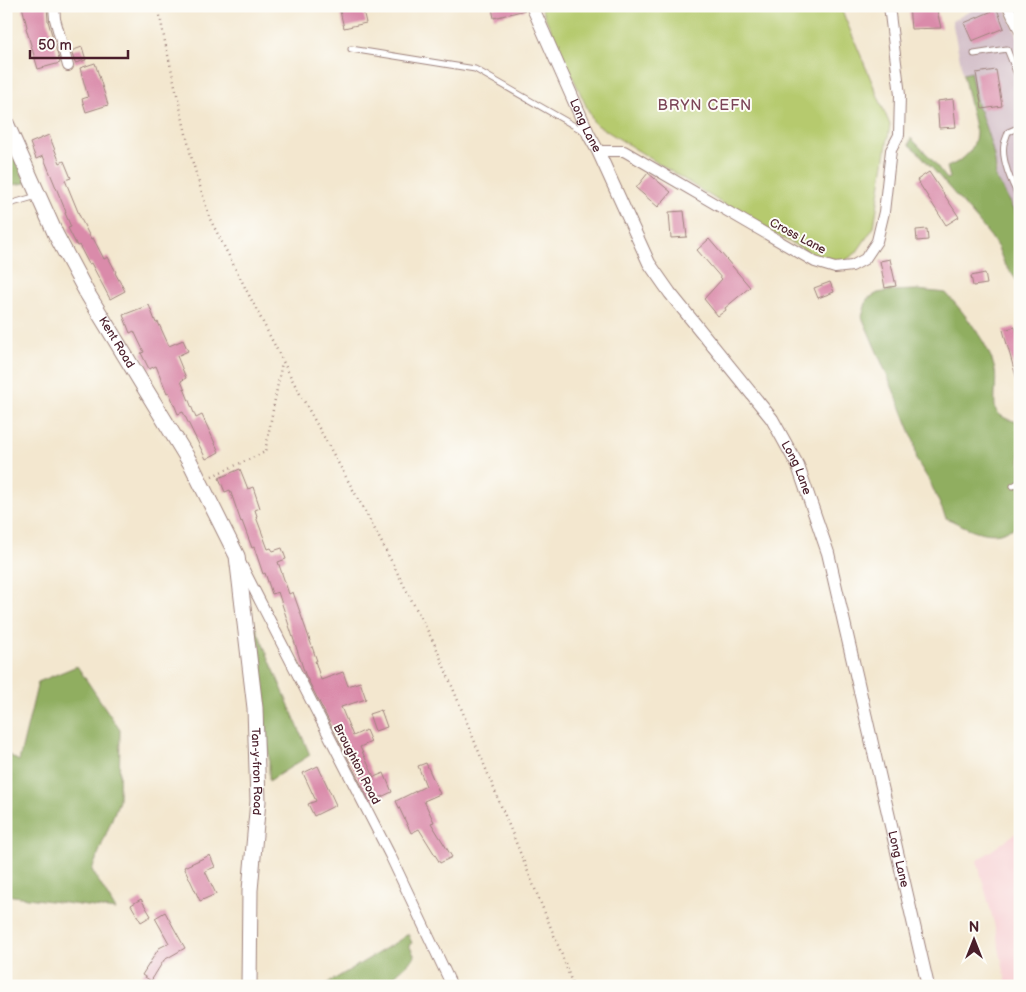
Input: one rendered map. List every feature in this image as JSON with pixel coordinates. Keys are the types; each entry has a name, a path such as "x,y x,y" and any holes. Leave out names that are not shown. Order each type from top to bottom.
{"main road":[{"name":"Kent Road","path":"6,123 56,235 87,293 191,464 237,556"},
{"name":"Tan-y-fron Road","path":"237,556 255,708 258,791 250,890 250,986"}],"street":[{"path":"54,6 55,19 68,66"},
{"name":"Long Lane","path":"532,6 589,135 649,263 670,293 772,419 798,466 828,553 928,986"},
{"name":"Cross Lane","path":"598,151 624,151 815,262 836,268 852,266 865,259 876,241 884,212 891,150 899,135 900,95 890,6"},
{"path":"1008,6 1016,15 1020,31"},
{"name":"Broughton Road","path":"237,556 390,855 452,986"}],"lane":[{"path":"351,49 475,70 589,135"},
{"path":"974,54 1007,49 1020,82"},
{"path":"1020,127 1008,132 1004,145 1006,164 1020,199"},
{"path":"6,205 38,195"},
{"path":"1013,486 1020,482"}],"path":[{"path":"158,6 192,160 210,218 283,360 436,647 573,986"},
{"path":"200,481 265,452 283,360"}],"shaded area":[{"path":"980,6 1004,6 1020,41 1020,223 995,177 997,171 978,110 972,72 963,74 952,21"},
{"path":"1020,830 1020,986 1007,986 994,923 977,861"}],"green space":[{"path":"540,6 840,6 890,125 874,227 856,253 843,262 822,259 752,222 594,123"},
{"path":"972,72 978,109 988,135 995,162 995,177 1020,223 1020,285 1004,263 991,237 919,153 909,145 911,138 929,156 947,179 950,178 947,167 968,154 975,139 976,132 963,74"},
{"path":"6,136 26,183 6,186"},
{"path":"917,290 946,293 968,319 988,350 992,361 995,371 996,410 1003,417 1020,422 1020,526 993,534 972,530 946,518 930,482 917,461 914,441 862,317 867,299 878,293"},
{"path":"251,616 310,755 269,781 269,757"},
{"path":"77,666 120,730 119,801 92,870 116,910 6,895 6,753 19,761 38,682"},
{"path":"408,934 412,943 409,945 415,957 384,986 323,986 398,941"}],"building":[{"path":"22,6 47,6 48,21 60,63 38,69 26,28"},
{"path":"362,6 366,23 344,28 340,11"},
{"path":"524,6 525,10 494,18 492,8"},
{"path":"909,6 936,6 941,28 911,29"},
{"path":"997,9 1004,28 972,41 964,23"},
{"path":"82,47 86,60 75,63 71,51"},
{"path":"95,63 108,105 86,112 82,99 88,97 80,68"},
{"path":"996,70 1002,106 982,109 976,73"},
{"path":"953,99 956,127 939,128 937,101"},
{"path":"49,135 60,163 64,161 71,178 65,180 81,219 104,259 108,257 125,291 110,299 91,263 89,264 79,245 77,246 68,228 71,227 66,212 43,156 36,159 30,143"},
{"path":"929,172 959,217 946,225 917,180"},
{"path":"648,173 671,192 658,207 636,188"},
{"path":"684,211 687,237 671,238 669,212"},
{"path":"927,229 928,240 917,241 916,230"},
{"path":"709,239 750,287 718,316 704,299 722,279 697,250"},
{"path":"890,259 896,286 885,288 880,261"},
{"path":"985,273 987,284 973,286 971,276"},
{"path":"830,282 834,292 818,298 814,288"},
{"path":"149,305 156,323 158,322 169,346 183,340 188,351 177,356 186,378 181,381 196,418 202,415 219,452 206,459 183,412 178,414 156,366 149,369 141,353 144,352 134,331 130,333 123,315"},
{"path":"1015,327 1020,342 1020,380 1017,380 1003,330"},
{"path":"240,469 248,489 253,487 260,508 255,510 256,517 268,549 271,548 273,551 282,548 286,559 278,562 289,594 293,592 317,661 315,661 321,680 343,672 348,686 360,682 366,699 341,707 353,736 366,730 371,742 360,747 374,777 384,773 392,792 370,802 305,674 278,592 272,594 254,547 252,548 241,522 230,490 225,492 219,478"},
{"path":"381,710 387,727 375,731 369,714"},
{"path":"426,763 440,794 424,801 434,822 431,823 452,857 440,863 419,829 411,833 396,801 426,786 418,766"},
{"path":"318,766 336,805 314,816 308,804 316,801 303,773"},
{"path":"210,855 215,867 205,871 216,894 200,901 184,867"},
{"path":"141,899 151,916 141,922 131,905"},
{"path":"165,912 185,948 164,960 151,981 142,975 159,948 169,943 155,918"}],"district":[{"name":"BRYN CEFN","path":"705,105"}]}
